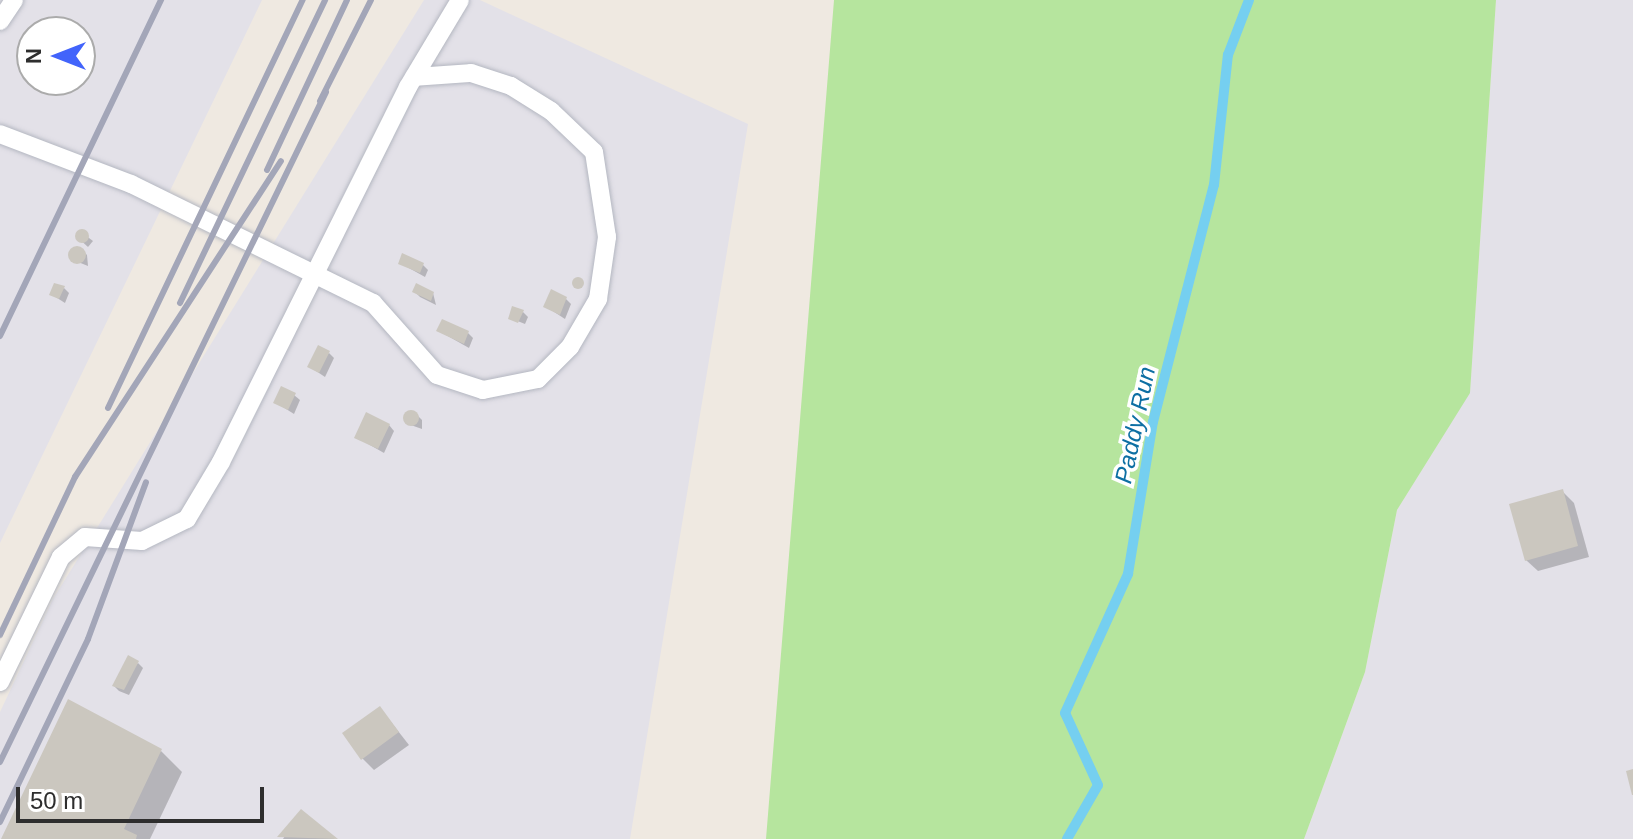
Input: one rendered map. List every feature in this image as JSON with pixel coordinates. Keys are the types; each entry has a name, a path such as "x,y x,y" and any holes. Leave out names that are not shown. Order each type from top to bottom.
{"lane":[{"path":"0,21 14,0"},
{"path":"0,682 61,557 85,537 142,541 187,519 316,274 414,77 460,0"},
{"path":"0,134 131,184 373,303 437,375 483,390 538,379 570,347 598,299 607,237 594,152 551,111 511,86 471,73 414,77"}],"shaded area":[{"path":"0,0 262,0 0,543"},
{"path":"424,0 480,0 748,124 630,839 0,839 0,712 53,599"},
{"path":"1496,0 1633,0 1633,839 1304,839 1365,672 1397,510 1470,392"}],"green space":[{"path":"834,0 1496,0 1470,393 1397,510 1365,672 1304,839 766,839"}],"building":[{"path":"82,229 89,236 82,243 75,236"},
{"path":"77,246 86,255 77,264 68,255"},
{"path":"402,253 424,263 420,273 398,264"},
{"path":"578,277 584,283 578,289 572,283"},
{"path":"54,283 65,286 59,299 49,295"},
{"path":"416,283 434,292 431,301 412,292"},
{"path":"551,289 567,297 560,315 543,307"},
{"path":"512,306 524,310 518,323 508,319"},
{"path":"442,319 469,331 464,344 436,331"},
{"path":"318,345 330,351 319,373 307,367"},
{"path":"281,386 296,393 288,410 273,403"},
{"path":"408,410 414,410 419,418 417,424 408,426 403,421 403,415"},
{"path":"366,412 390,424 378,449 354,438"},
{"path":"1563,489 1578,546 1525,561 1509,504"},
{"path":"128,655 139,661 124,690 112,686"},
{"path":"68,699 162,749 124,829 137,835 136,839 1,839"},
{"path":"380,706 399,732 361,760 342,733"},
{"path":"1633,769 1633,795 1632,795 1626,771"},
{"path":"301,809 338,839 277,837"}],"waterway":[{"name":"Paddy Run","path":"1067,839 1098,785 1065,713 1128,574 1153,422 1214,185 1228,55 1249,0"}],"railway":[{"path":"0,336 161,0"},
{"path":"108,408 303,0"},
{"path":"180,303 325,0"},
{"path":"267,170 347,0"},
{"path":"320,101 371,0"},
{"path":"0,762 326,92"},
{"path":"0,635 75,477 281,161"},
{"path":"0,822 88,639 146,482"}]}
